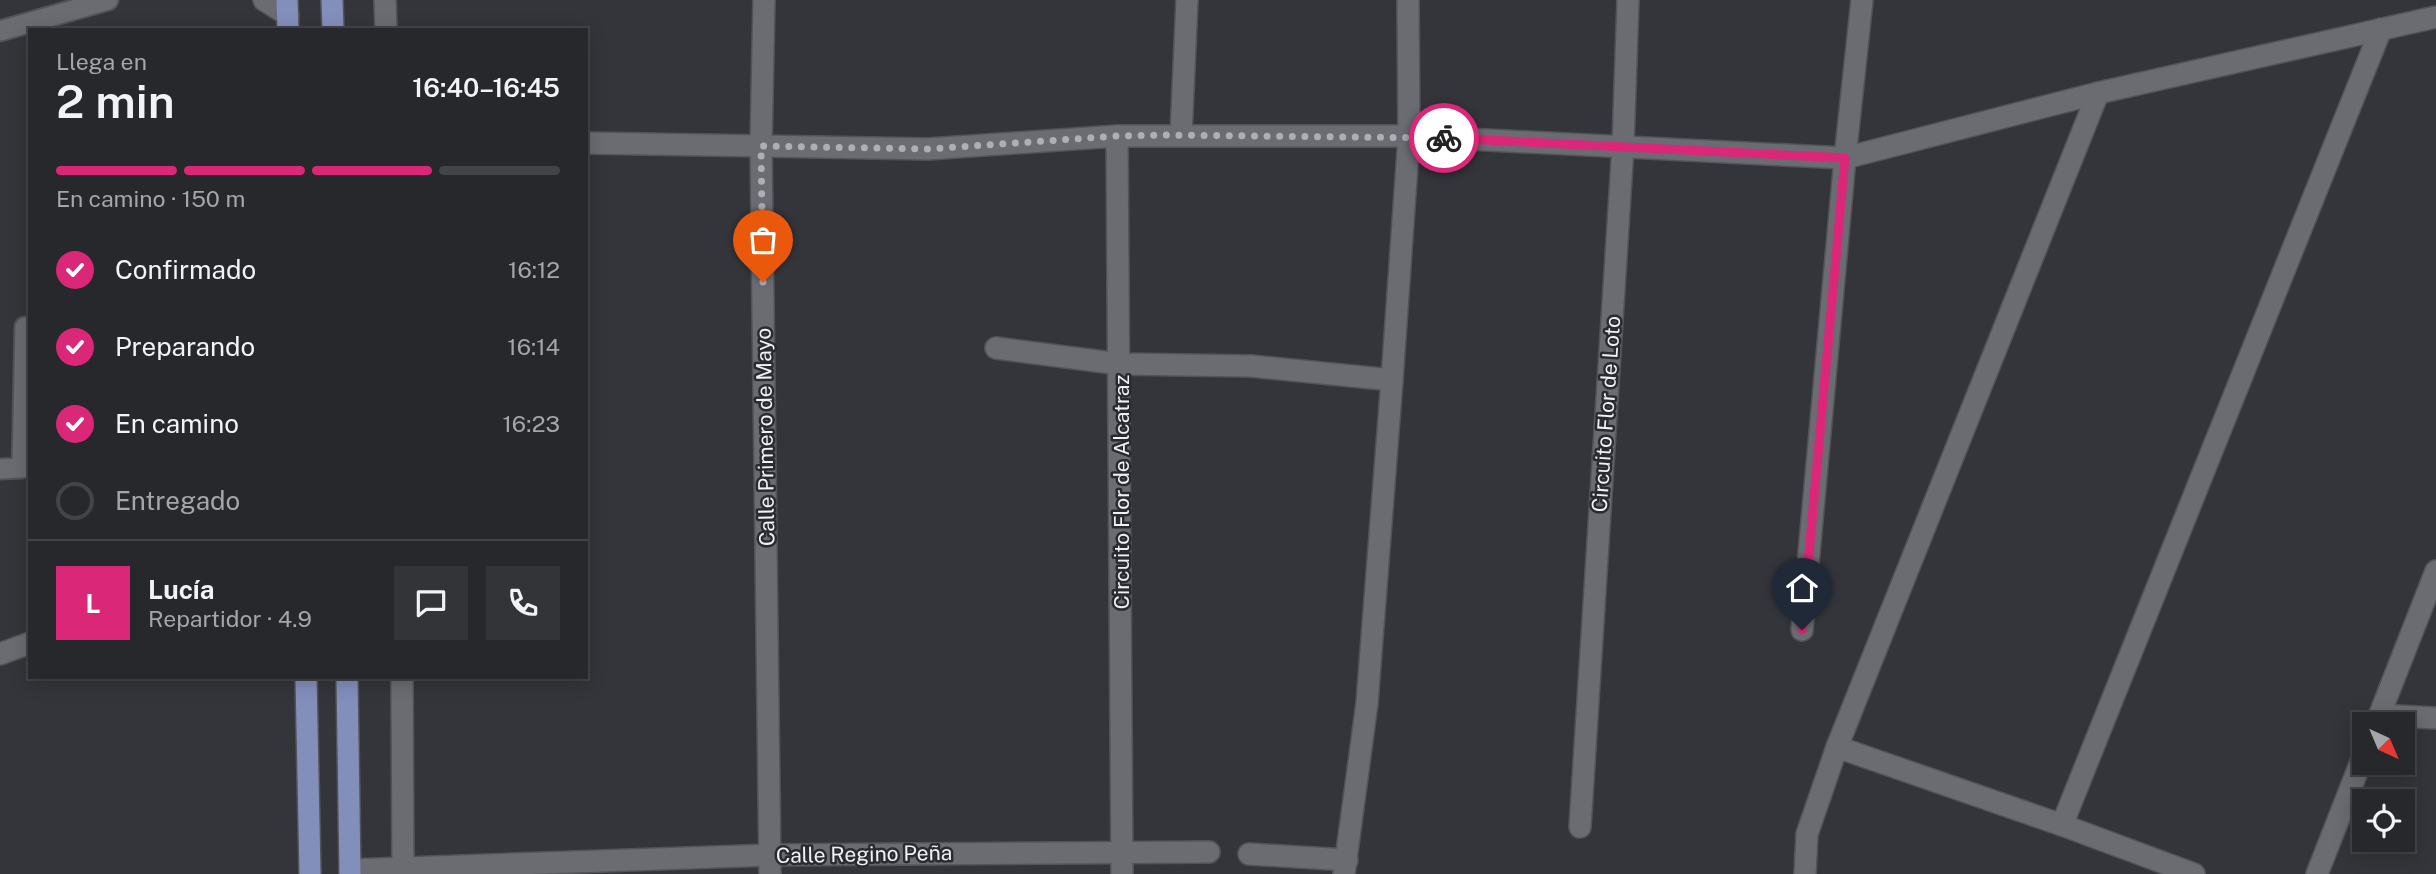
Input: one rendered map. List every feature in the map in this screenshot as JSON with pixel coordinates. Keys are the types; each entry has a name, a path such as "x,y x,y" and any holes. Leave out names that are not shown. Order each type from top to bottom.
{"main road":[{"path":"332,0 334,28"},
{"path":"306,679 310,874"},
{"path":"347,679 350,872"}],"street":[{"path":"264,0 288,15"},
{"path":"385,0 386,28"},
{"name":"Calle Primero de Mayo","path":"764,0 761,146 770,865"},
{"path":"1181,135 1188,0"},
{"path":"1249,854 1346,867 1367,703 1392,380 1409,136 1408,0"},
{"name":"Circuito Flor de Loto","path":"1580,827 1623,146 1629,0"},
{"path":"1802,630 1862,0"},
{"path":"588,143 928,149 1117,136 1409,136 1845,158 2098,93 2436,16"},
{"path":"2062,825 2381,29"},
{"path":"1805,874 1807,834 1838,747 2098,93"},
{"path":"996,348 1120,364 1117,136"},
{"name":"Circuito Flor de Alcatraz","path":"1122,874 1120,364 1251,366 1392,380"},
{"path":"2381,712 2436,571"},
{"path":"0,654 28,644"},
{"path":"402,679 403,867"},
{"path":"2415,719 2436,718"},
{"path":"1838,747 2194,874"},
{"path":"2317,874 2356,775"},
{"name":"Calle Regino Peña","path":"350,872 403,867 770,865 1122,852 1209,852"}],"lane":[{"path":"0,31 108,0"},
{"path":"0,469 22,468 25,327 28,327"}],"way so far":[{"path":"763,282 761,146 928,149 1160,135 1444,138"}],"route":[{"path":"1444,138 1845,158 1802,630"}]}
